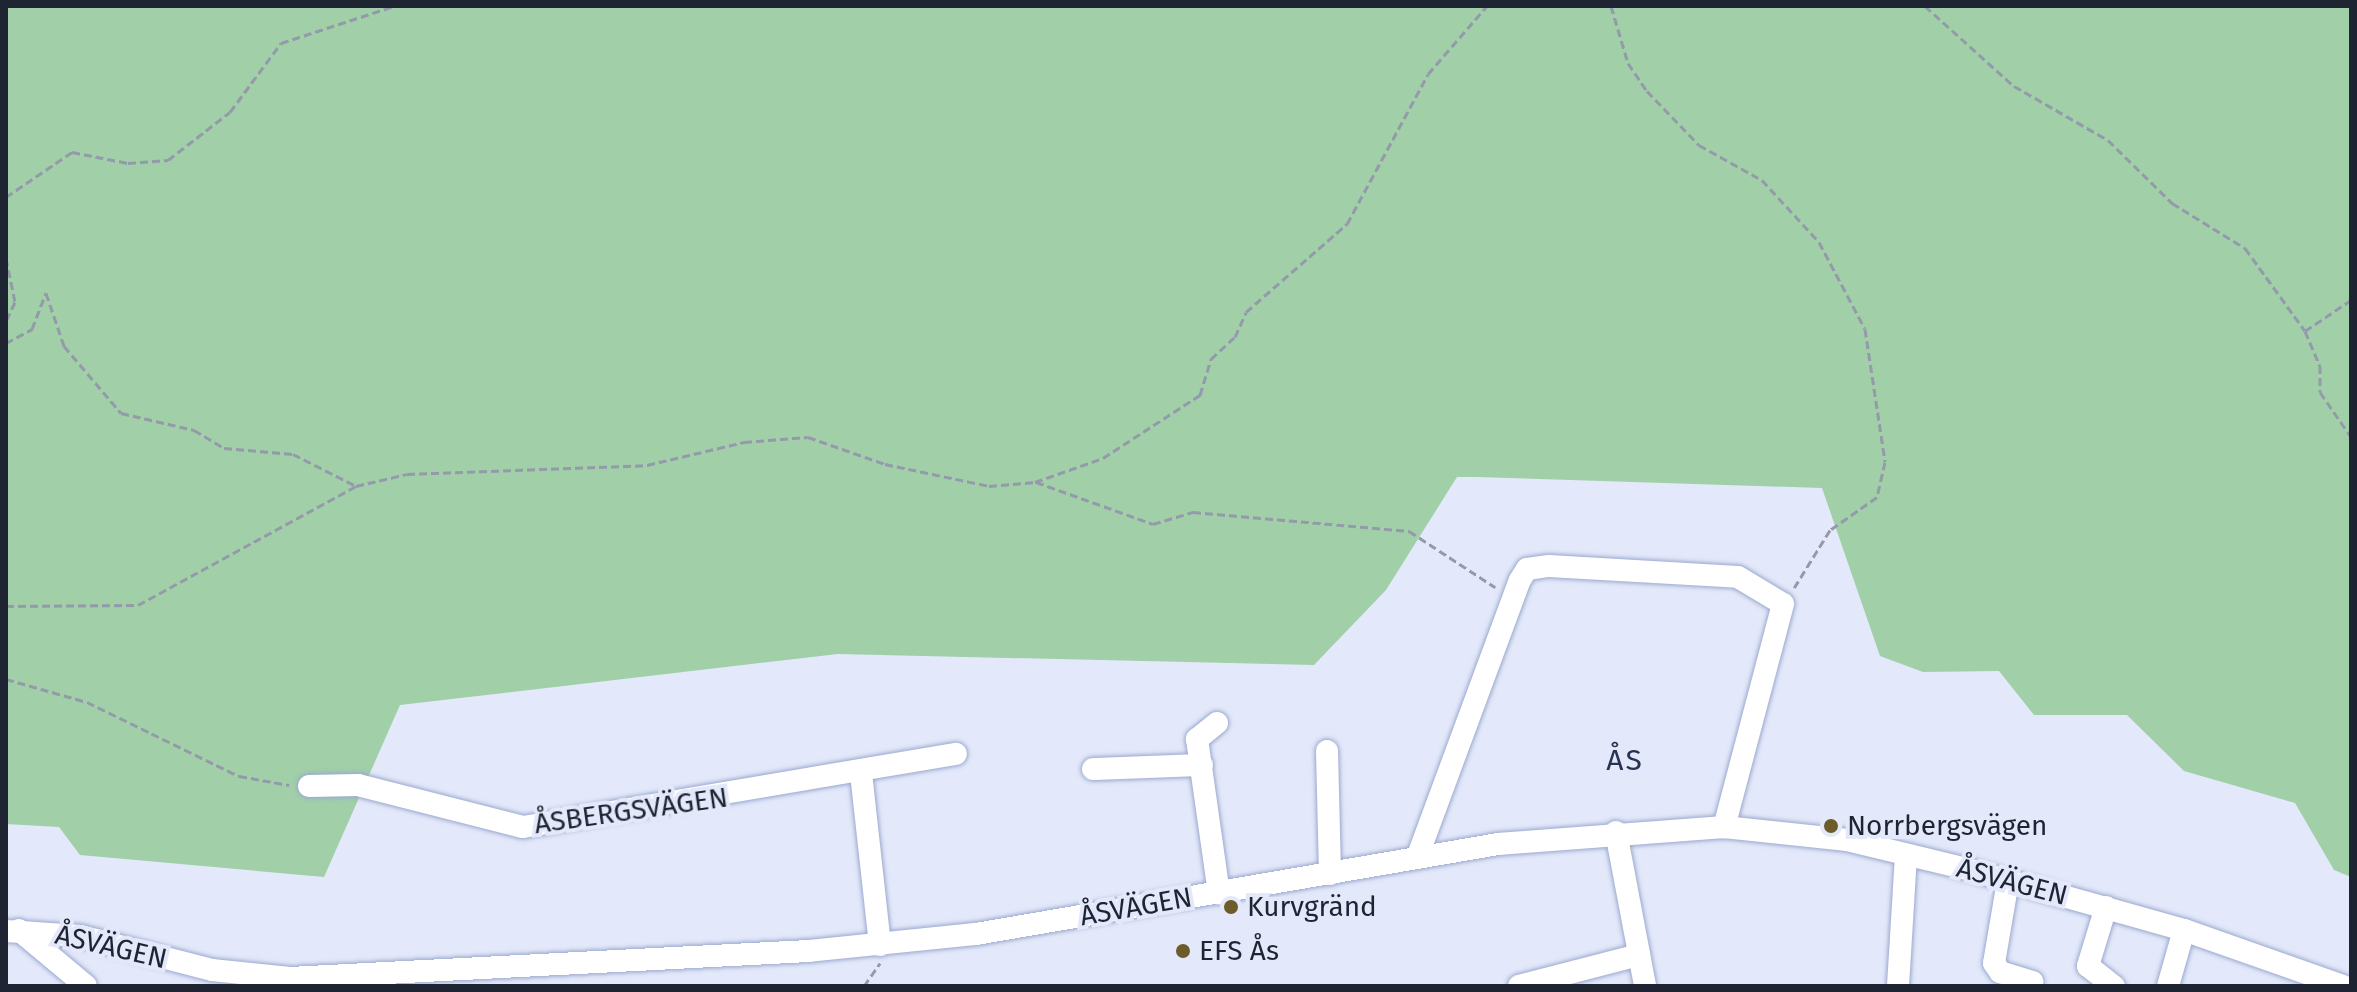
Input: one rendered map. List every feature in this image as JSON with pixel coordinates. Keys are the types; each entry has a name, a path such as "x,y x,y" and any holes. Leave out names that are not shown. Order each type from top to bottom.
{"street":[{"path":"1417,858 1513,596 1527,569 1606,568 1738,577 1783,604 1724,827"},
{"path":"1217,723 1197,739 1219,893"},
{"path":"1327,751 1330,874"},
{"name":"ÅSBERGSVÄGEN","path":"309,786 358,785 523,827 861,773 956,754"},
{"path":"1093,769 1202,765"},
{"path":"861,773 880,945"},
{"name":"ÅSVÄGEN","path":"12,930 80,936 253,975 355,981 880,945 1219,893 1417,858 1616,832 1724,827 1906,855 2008,881 2184,930 2343,986"},
{"path":"1616,832 1645,986"},
{"path":"1898,986 1906,855"},
{"path":"2008,881 1994,963 2000,972 2032,982"},
{"path":"2106,907 2088,966 2114,986"},
{"path":"12,930 86,986"},
{"path":"2168,986 2184,930"},
{"path":"1519,986 1639,955"}],"path":[{"path":"6,197 72,152 128,163 168,160 230,112 281,43 394,6"},
{"path":"6,606 138,605 356,486 407,474 647,465 744,442 808,437 929,475 989,486 1035,482 1103,458 1200,395 1211,359 1235,337 1246,312 1363,203 1368,174 1428,74 1487,6"},
{"path":"1611,6 1628,63 1647,91 1699,145 1772,190 1819,242 1865,329 1885,462 1877,497 1830,530 1783,604"},
{"path":"1925,6 1961,46 2023,93 2089,127 2172,203 2226,232 2270,274 2305,331 2320,366 2320,392 2351,437"},
{"path":"6,258 15,302 6,321"},
{"path":"6,343 32,329 46,293 64,346 121,413 194,430 224,448 293,454 356,486"},
{"path":"2305,331 2351,300"},
{"path":"1035,482 1153,524 1193,512 1409,531 1513,596"},
{"path":"6,679 87,702 239,776 309,786"},
{"path":"864,986 880,962 880,945"}],"green space":[{"path":"6,6 2351,6 2351,877 2334,870 2295,803 2184,771 2127,715 2034,715 1999,671 1923,672 1880,656 1822,488 1477,477 1457,477 1386,590 1314,665 838,654 400,705 324,877 80,855 59,827 6,824"}],"place":[{"name":"Norrbergsvägen","path":"1831,826"},
{"name":"Kurvgränd","path":"1231,907"},
{"name":"EFS Ås","path":"1183,951"}],"district":[{"name":"ÅS","path":"1625,760"}]}
